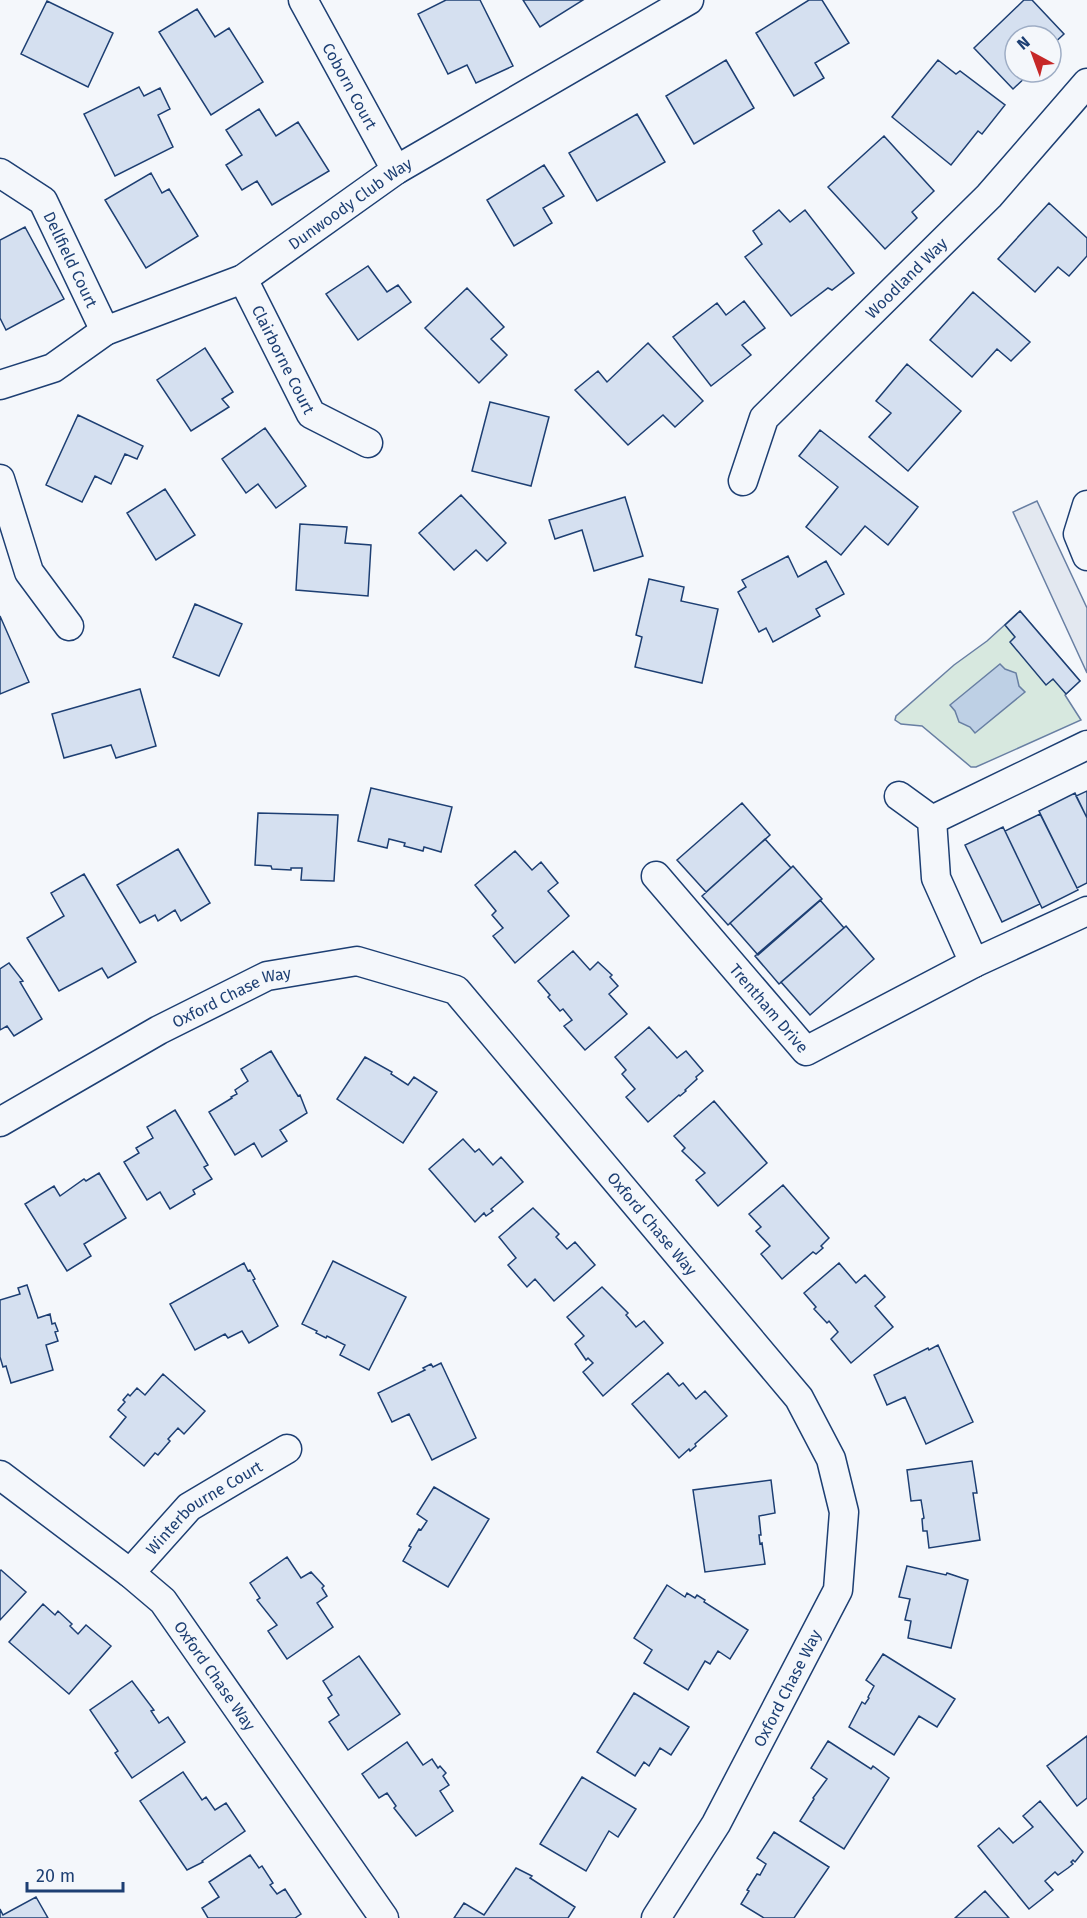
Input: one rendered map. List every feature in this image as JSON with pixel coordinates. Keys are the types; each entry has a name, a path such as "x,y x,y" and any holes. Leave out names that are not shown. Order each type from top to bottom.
{"street":[{"name":"Coborn Court","path":"303,0 396,170"},
{"name":"Dunwoody Club Way","path":"0,385 53,368 105,331 243,279 396,170 689,0"},
{"name":"Woodland Way","path":"743,481 764,418 989,196 1087,83"},
{"name":"Dellfield Court","path":"0,173 43,201 105,331"},
{"name":"Clairborne Court","path":"243,279 311,414 368,443"},
{"path":"0,479 28,572 69,626"},
{"path":"1087,505 1078,534 1087,556"},
{"path":"932,820 1087,745"},
{"path":"899,796 932,820"},
{"path":"932,820 936,878 974,963"},
{"name":"Trentham Drive","path":"656,876 806,1051 974,963 1087,911"},
{"name":"Oxford Chase Way","path":"0,1122 159,1030 267,976 357,961 456,990 799,1398 831,1459 844,1512 838,1590 716,1824 656,1918"},
{"name":"Winterbourne Court","path":"130,1573 189,1507 287,1449"},
{"name":"Oxford Chase Way","path":"0,1475 164,1601 384,1918"}],"shaded area":[{"path":"1037,501 1087,608 1087,673 1013,512"},
{"path":"1020,611 1080,681 1065,695 1081,720 976,767 971,767 922,726 901,724 895,720 896,716 954,665 987,641"}],"water":[{"path":"1000,664 1005,669 1016,673 1019,686 1025,692 975,733 970,727 959,722 950,705"}],"building":[{"path":"446,0 480,0 513,66 476,83 467,65 448,74 418,14"},
{"path":"523,0 583,0 540,27"},
{"path":"809,0 822,0 849,43 815,63 824,78 794,96 756,33"},
{"path":"1024,0 1032,0 1055,24 1003,24 1003,78 974,48"},
{"path":"47,1 113,33 88,87 21,54"},
{"path":"197,9 215,37 229,28 263,82 211,115 159,32"},
{"path":"726,60 754,108 694,144 666,96"},
{"path":"938,60 956,74 960,71 1005,105 982,134 978,131 951,165 892,117"},
{"path":"1008,84 1018,84 1013,89"},
{"path":"139,87 144,96 160,88 170,109 158,115 173,147 115,176 84,114"},
{"path":"259,109 276,136 298,122 329,171 272,205 257,181 242,190 226,165 242,155 226,130"},
{"path":"637,114 665,162 597,201 569,153"},
{"path":"884,136 934,191 912,212 917,218 885,249 828,187"},
{"path":"544,165 564,196 543,208 552,223 514,246 487,200"},
{"path":"151,173 162,193 169,189 198,236 146,268 105,200"},
{"path":"1049,203 1087,238 1087,256 1069,276 1058,267 1035,292 998,259"},
{"path":"779,210 790,222 805,210 854,273 832,290 828,288 791,316 745,257 762,244 753,231"},
{"path":"25,227 64,299 6,330 0,318 0,240"},
{"path":"368,266 387,292 398,285 411,302 358,340 326,294"},
{"path":"467,288 504,327 491,339 507,355 479,383 425,328"},
{"path":"973,292 1030,342 1011,361 997,349 972,377 930,340"},
{"path":"744,301 765,328 742,345 751,355 711,386 673,337 717,303 726,315"},
{"path":"648,343 703,401 675,427 663,415 628,445 575,390 598,371 607,382"},
{"path":"205,348 233,392 222,399 229,407 191,431 157,380"},
{"path":"907,364 961,411 908,471 869,437 891,413 876,401"},
{"path":"490,402 549,417 531,486 472,471"},
{"path":"78,415 143,446 137,459 125,454 111,484 95,476 82,502 46,485"},
{"path":"265,428 306,486 276,508 258,484 246,493 222,459"},
{"path":"820,430 918,507 888,545 865,526 841,555 806,527 838,487 799,456"},
{"path":"165,489 195,535 156,560 127,513"},
{"path":"461,495 506,543 487,561 476,550 454,570 419,533"},
{"path":"625,497 643,556 594,571 582,530 555,539 549,520"},
{"path":"300,524 347,527 345,543 371,545 368,596 296,590"},
{"path":"788,556 798,577 826,561 844,594 816,609 820,616 773,642 766,628 759,632 738,592 746,587 742,580"},
{"path":"649,579 684,587 681,601 718,609 702,683 635,667 642,637 636,635"},
{"path":"195,604 242,624 219,676 173,657"},
{"path":"1020,611 1080,681 1066,694 1053,679 1046,685 1010,642 1015,637 1005,625"},
{"path":"0,616 29,682 0,694"},
{"path":"140,689 156,746 116,758 111,745 64,758 52,714"},
{"path":"371,788 452,807 441,852 424,847 423,851 389,839 387,848 358,841"},
{"path":"1087,791 1087,818 1076,796"},
{"path":"1075,793 1087,818 1087,883 1077,888 1039,811"},
{"path":"742,803 770,835 706,892 677,860"},
{"path":"258,813 338,815 334,881 301,880 302,868 272,869 271,866 255,865"},
{"path":"1040,814 1078,890 1042,908 1005,831"},
{"path":"1003,827 1040,904 1002,922 965,845"},
{"path":"765,839 791,868 728,925 702,896"},
{"path":"178,849 210,903 181,921 175,910 158,921 155,915 140,923 117,885"},
{"path":"515,851 532,870 541,862 558,883 548,891 569,916 515,963 493,936 503,928 492,915 496,911 475,885"},
{"path":"793,866 822,899 758,955 730,923"},
{"path":"84,874 136,962 108,978 102,968 59,991 27,938 64,916 51,893"},
{"path":"820,900 844,928 779,984 755,956"},
{"path":"846,926 874,959 810,1015 781,982"},
{"path":"573,951 590,970 598,962 612,975 610,977 618,986 609,994 627,1014 585,1050 564,1026 572,1020 563,1009 560,1011 538,981"},
{"path":"9,963 23,981 20,982 42,1019 14,1036 7,1026 0,1030 0,969"},
{"path":"649,1027 677,1058 686,1051 703,1071 686,1091 648,1122 626,1097 635,1089 622,1074 626,1070 615,1057"},
{"path":"271,1051 298,1096 300,1095 307,1113 280,1130 287,1141 262,1157 254,1143 235,1155 209,1112 232,1098 237,1094 235,1090 248,1081 241,1069"},
{"path":"365,1057 392,1072 391,1074 408,1085 414,1077 437,1092 403,1143 337,1099"},
{"path":"714,1101 767,1163 718,1206 696,1180 705,1173 682,1151 685,1148 674,1136"},
{"path":"175,1110 208,1165 204,1167 212,1179 193,1190 195,1194 170,1209 160,1192 147,1200 124,1162 139,1153 136,1148 153,1138 147,1127"},
{"path":"463,1139 475,1152 479,1149 493,1165 501,1157 523,1182 491,1209 493,1211 486,1216 484,1213 475,1222 429,1169"},
{"path":"99,1173 126,1218 84,1244 91,1256 67,1271 25,1204 54,1186 60,1196 84,1179 86,1181"},
{"path":"783,1185 829,1238 821,1246 823,1248 816,1254 813,1252 782,1279 761,1254 770,1246 756,1231 761,1227 749,1214"},
{"path":"533,1208 559,1234 556,1237 567,1249 575,1242 595,1265 554,1301 535,1279 527,1287 508,1265 516,1258 499,1237"},
{"path":"333,1261 406,1297 369,1370 340,1355 345,1345 327,1336 326,1338 302,1324"},
{"path":"244,1263 255,1279 253,1280 278,1326 249,1343 242,1331 228,1338 225,1334 195,1350 170,1304"},
{"path":"839,1263 856,1283 865,1275 885,1297 875,1306 893,1327 851,1363 831,1339 838,1332 814,1309 816,1307 804,1293"},
{"path":"27,1285 38,1318 50,1314 52,1324 55,1323 58,1331 55,1332 58,1341 46,1345 53,1370 11,1383 6,1366 3,1367 0,1357 0,1300 20,1294 18,1288"},
{"path":"602,1287 628,1313 626,1315 636,1327 644,1321 663,1343 603,1396 583,1372 593,1363 588,1358 586,1360 575,1344 584,1336 567,1317"},
{"path":"938,1345 973,1422 926,1444 905,1397 887,1405 874,1375"},
{"path":"441,1363 476,1438 432,1460 409,1414 392,1422 378,1393 425,1370 423,1368 431,1364 433,1367"},
{"path":"668,1373 679,1386 683,1383 696,1399 705,1391 727,1416 695,1444 696,1446 679,1458 632,1404"},
{"path":"163,1374 205,1411 184,1434 178,1428 158,1455 155,1453 144,1466 110,1437 126,1417 118,1410 128,1394 130,1396 137,1388 145,1395"},
{"path":"972,1461 977,1493 973,1493 980,1540 929,1548 927,1531 923,1531 922,1519 924,1518 921,1500 911,1501 907,1470"},
{"path":"771,1480 775,1513 759,1516 760,1544 762,1543 765,1564 705,1572 693,1490"},
{"path":"434,1487 489,1519 448,1587 403,1561 419,1529 421,1530 427,1521 417,1514"},
{"path":"287,1557 301,1578 311,1572 324,1586 322,1588 327,1596 317,1603 333,1627 287,1659 268,1631 277,1625 257,1600 260,1598 250,1583"},
{"path":"907,1566 946,1575 947,1573 968,1580 951,1648 908,1638 911,1621 905,1620 910,1599 899,1597"},
{"path":"0,1571 26,1592 0,1620"},
{"path":"667,1585 685,1597 687,1593 695,1598 697,1595 705,1600 704,1602 748,1630 730,1659 718,1651 710,1664 705,1661 688,1690 644,1663 652,1650 634,1638"},
{"path":"43,1604 55,1615 58,1611 72,1624 70,1626 78,1634 86,1625 111,1646 69,1694 9,1642"},
{"path":"883,1654 955,1699 937,1727 919,1716 894,1755 849,1727 862,1702 865,1704 869,1698 874,1686 866,1680"},
{"path":"359,1656 400,1714 348,1750 329,1722 339,1715 328,1698 332,1695 323,1681"},
{"path":"132,1681 154,1710 151,1711 159,1723 168,1717 185,1742 132,1778 115,1753 118,1751 90,1710"},
{"path":"634,1693 689,1727 671,1755 660,1748 649,1766 644,1762 635,1776 597,1752"},
{"path":"1087,1736 1087,1798 1077,1806 1047,1766"},
{"path":"828,1741 871,1769 873,1766 889,1778 844,1849 800,1821 827,1779 811,1768"},
{"path":"407,1742 423,1765 432,1759 438,1768 440,1766 446,1773 443,1776 449,1785 440,1791 453,1811 416,1836 394,1808 396,1806 387,1793 379,1798 362,1774"},
{"path":"183,1772 202,1800 206,1797 215,1810 226,1803 245,1831 203,1862 187,1870 140,1801"},
{"path":"582,1777 636,1809 618,1837 609,1831 586,1871 540,1844"},
{"path":"1040,1801 1083,1852 1075,1862 1073,1860 1071,1862 1073,1864 1068,1868 1058,1875 1055,1872 1045,1881 1053,1890 1029,1909 978,1846 999,1828 1013,1843 1033,1827 1023,1816"},
{"path":"774,1832 829,1867 794,1918 764,1918 741,1904 757,1874 760,1875 766,1864 757,1858"},
{"path":"250,1855 259,1868 262,1866 273,1883 270,1885 277,1894 285,1889 301,1914 295,1918 208,1918 202,1908 219,1897 209,1882"},
{"path":"516,1868 532,1876 530,1878 575,1907 568,1918 454,1918 464,1903 484,1915"},
{"path":"985,1891 1009,1918 955,1918"},
{"path":"36,1897 48,1918 0,1918 0,1909 3,1915"}]}
